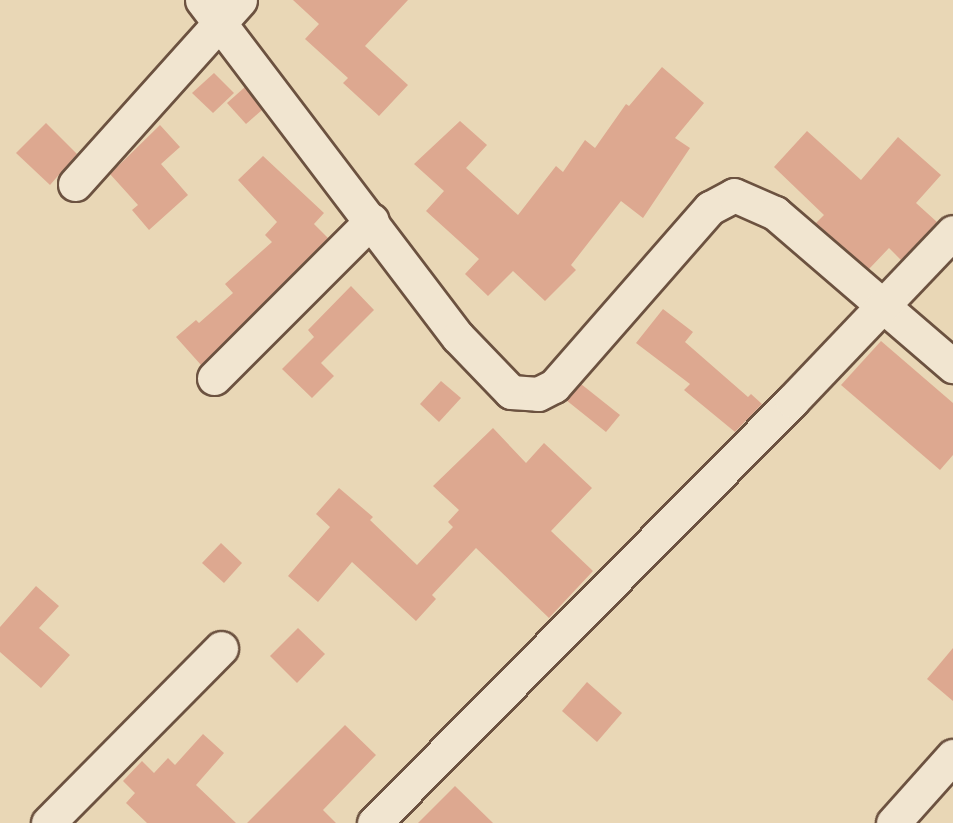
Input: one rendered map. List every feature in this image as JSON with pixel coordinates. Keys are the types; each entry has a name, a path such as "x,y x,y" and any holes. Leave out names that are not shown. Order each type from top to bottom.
{"street":[{"path":"75,184 220,7 458,337 511,392 538,394 554,386 710,207 734,195 775,213 953,366"},
{"path":"214,378 372,220"},
{"path":"374,823 792,402 880,304 953,232"},
{"path":"48,823 220,648"},
{"path":"893,823 953,756"}],"building":[{"path":"293,0 408,0 365,46 408,85 379,116 343,83 348,78 305,39 319,24"},
{"path":"662,67 704,103 675,138 690,148 643,218 621,201 571,265 576,270 545,301 513,271 488,296 465,274 479,259 426,211 444,191 414,164 460,121 487,145 466,168 518,215 556,166 563,172 585,140 595,148 626,104 629,106"},
{"path":"214,73 234,93 213,113 192,93"},
{"path":"245,87 262,110 246,124 227,103"},
{"path":"46,123 77,154 50,185 16,153"},
{"path":"160,125 180,147 161,164 188,195 149,230 132,210 138,205 110,174"},
{"path":"807,131 861,180 898,137 941,175 916,203 937,222 901,260 889,248 869,269 816,223 824,215 774,167"},
{"path":"263,156 324,213 314,224 328,238 201,365 176,337 196,320 199,323 233,293 225,284 272,242 265,235 277,222 238,180"},
{"path":"351,286 374,310 321,363 334,376 312,398 282,369 314,337 308,330"},
{"path":"663,309 693,332 685,342 748,397 751,394 762,404 735,432 684,390 690,384 636,343"},
{"path":"881,341 953,403 953,455 940,470 841,385"},
{"path":"441,381 461,398 439,422 420,404"},
{"path":"581,384 620,415 606,432 566,400"},
{"path":"493,428 526,463 544,443 592,488 551,531 593,571 549,618 476,548 432,595 436,599 416,621 352,562 318,602 288,576 330,527 316,514 339,488 373,517 370,520 417,565 453,527 448,522 459,510 433,486"},
{"path":"221,543 242,563 224,583 202,563"},
{"path":"36,586 59,606 39,628 70,655 41,688 0,652 0,627"},
{"path":"298,628 325,654 297,683 270,656"},
{"path":"953,648 953,701 927,679"},
{"path":"587,682 622,713 597,742 562,711"},
{"path":"345,725 376,755 323,810 336,823 247,823"},
{"path":"203,734 224,753 196,785 236,823 147,823 126,803 135,793 123,781 142,761 154,773 168,758 175,765"},
{"path":"455,786 493,823 418,823"}]}
